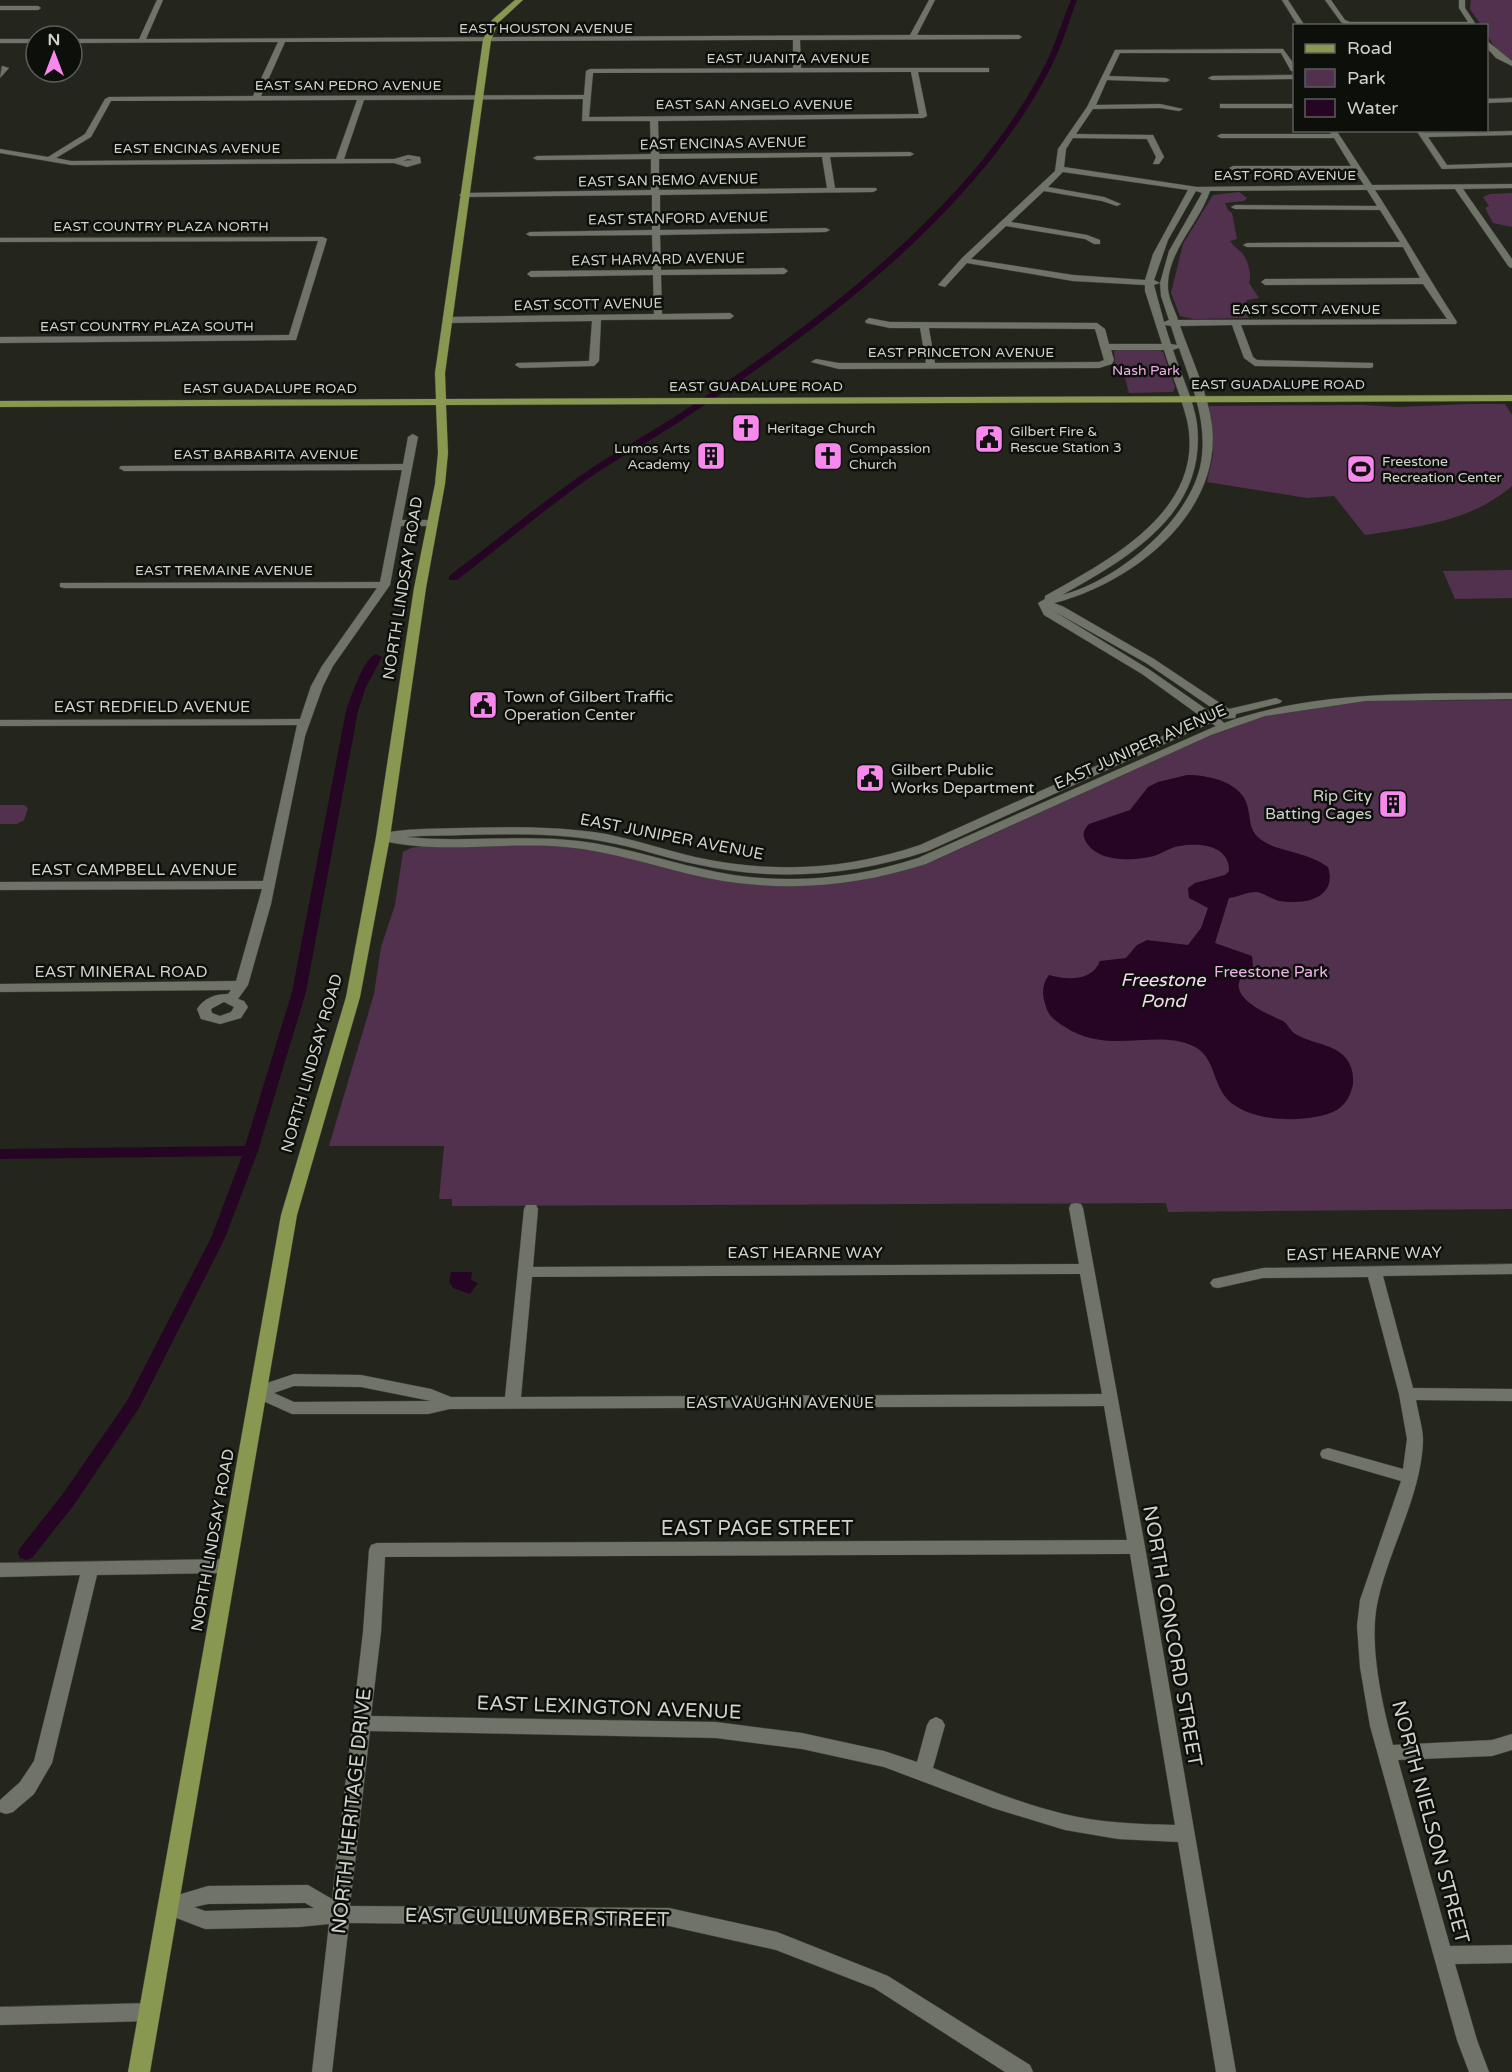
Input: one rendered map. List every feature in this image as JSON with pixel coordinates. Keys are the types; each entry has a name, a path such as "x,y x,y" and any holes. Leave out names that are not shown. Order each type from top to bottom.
{"main road":[{"name":"NORTH LINDSAY ROAD","path":"139,2072 289,1215 353,998 383,837 440,484 443,453 440,373 487,40 495,22 519,0"},
{"name":"EAST GUADALUPE ROAD","path":"0,404 1512,398"}],"street":[{"path":"141,41 160,0"},
{"path":"912,38 932,0"},
{"path":"1285,0 1301,24"},
{"path":"1328,0 1343,21 1349,24"},
{"path":"1462,0 1462,8 1472,24"},
{"path":"0,8 38,8"},
{"name":"EAST HOUSTON AVENUE","path":"84,41 1019,37"},
{"path":"796,39 797,70"},
{"path":"0,41 24,41"},
{"path":"256,99 282,41"},
{"path":"1489,50 1512,64"},
{"path":"942,285 1060,169 1062,149 1091,107 1117,51 1283,51 1293,67"},
{"path":"0,76 3,68"},
{"name":"EAST SAN ANGELO AVENUE","path":"587,97 585,119 923,116 914,70"},
{"name":"EAST JUANITA AVENUE","path":"587,97 590,71 986,70"},
{"path":"1212,78 1293,77"},
{"path":"1105,78 1166,80"},
{"name":"EAST SAN PEDRO AVENUE","path":"48,160 88,135 109,99 587,97"},
{"path":"339,161 361,98"},
{"path":"1488,100 1512,100"},
{"path":"1091,107 1160,106 1179,109"},
{"path":"1223,106 1293,106"},
{"path":"654,119 658,317"},
{"path":"1221,136 1334,133 1406,244 1426,281 1265,282"},
{"path":"1421,133 1512,133"},
{"path":"1421,133 1445,166 1512,165"},
{"path":"1070,136 1150,137 1160,157 1156,162"},
{"name":"EAST ENCINAS AVENUE","path":"0,151 71,163 395,161"},
{"name":"EAST ENCINAS AVENUE","path":"537,158 910,154"},
{"path":"826,155 831,191"},
{"path":"1233,168 1356,168"},
{"name":"EAST FORD AVENUE","path":"1060,169 1206,189 1512,186"},
{"path":"1458,187 1512,265"},
{"path":"1041,188 1104,199 1117,204"},
{"path":"1043,603 1051,596 1126,553 1152,531 1172,508 1184,487 1194,452 1194,429 1149,283 1162,243 1192,192 1191,188"},
{"path":"1043,603 1061,600 1114,574 1151,548 1183,515 1197,493 1208,460 1207,426 1164,290 1164,283 1178,241 1206,193 1206,189"},
{"name":"EAST SAN REMO AVENUE","path":"464,195 873,190"},
{"path":"1235,207 1382,208"},
{"path":"1004,223 1087,237 1097,242"},
{"name":"EAST STANFORD AVENUE","path":"530,234 826,230"},
{"name":"EAST COUNTRY PLAZA NORTH","path":"0,240 323,238 293,338"},
{"path":"1497,243 1512,243"},
{"path":"1247,245 1406,244"},
{"path":"965,260 1073,278 1164,283"},
{"name":"EAST HARVARD AVENUE","path":"531,274 784,271"},
{"name":"EAST SCOTT AVENUE","path":"1160,322 1453,322 1426,281"},
{"name":"EAST SCOTT AVENUE","path":"447,320 730,316"},
{"path":"520,365 591,364 597,318"},
{"path":"869,321 890,325 1097,326 1101,329 1105,344 1181,344"},
{"path":"1236,322 1249,358 1256,363 1370,365"},
{"path":"924,325 931,366"},
{"name":"EAST COUNTRY PLAZA SOUTH","path":"0,340 293,338"},
{"name":"EAST PRINCETON AVENUE","path":"816,362 839,366 1107,364 1105,344"},
{"path":"231,999 241,985 268,885 299,736 317,686 327,666 385,585 413,436"},
{"name":"EAST BARBARITA AVENUE","path":"124,468 408,467"},
{"path":"396,524 432,523"},
{"name":"EAST TREMAINE AVENUE","path":"64,585 385,585"},
{"path":"1043,603 1060,609 1104,634 1239,720"},
{"path":"1043,603 1048,613 1146,672 1217,722"},
{"name":"EAST JUNIPER AVENUE","path":"383,837 411,843 572,844 606,848 687,870 734,879 787,882 837,879 890,870 935,856 1217,722 1227,713 1286,699 1343,691 1512,688"},
{"name":"EAST JUNIPER AVENUE","path":"1217,722 1239,720 1286,708 1342,700 1390,697 1512,696"},
{"name":"EAST REDFIELD AVENUE","path":"0,723 305,722"},
{"name":"EAST CAMPBELL AVENUE","path":"0,886 268,885"},
{"name":"EAST MINERAL ROAD","path":"0,988 241,985"},
{"name":"NORTH CONCORD STREET","path":"1076,1208 1137,1547 1226,2072"},
{"path":"512,1403 531,1209"},
{"name":"EAST HEARNE WAY","path":"524,1272 1086,1269"},
{"name":"EAST HEARNE WAY","path":"1218,1283 1263,1273 1512,1269"},
{"name":"NORTH NIELSON STREET","path":"1374,1270 1407,1394 1415,1439 1410,1477 1369,1600 1366,1626 1370,1666 1379,1726 1467,2040 1479,2072"},
{"name":"EAST VAUGHN AVENUE","path":"258,1392 294,1380 361,1381 431,1395 450,1403"},
{"name":"EAST VAUGHN AVENUE","path":"258,1392 292,1408 428,1408 450,1403 1110,1400"},
{"path":"1407,1394 1512,1395"},
{"path":"1328,1454 1410,1477"},
{"name":"EAST PAGE STREET","path":"377,1550 1137,1547"},
{"name":"NORTH HERITAGE DRIVE","path":"322,2072 372,1632 377,1550"},
{"path":"0,1570 226,1566"},
{"path":"6,1806 27,1788 43,1763 90,1568"},
{"name":"EAST LEXINGTON AVENUE","path":"361,1722 716,1730 802,1741 884,1759 993,1800 1065,1822 1118,1831 1185,1834"},
{"path":"923,1772 936,1725"},
{"path":"1388,1753 1492,1748 1512,1742"},
{"name":"EAST CULLUMBER STREET","path":"168,1906 205,1920 299,1918 340,1914 669,1917 766,1939 880,1982 1023,2072"},
{"path":"1444,1955 1512,1954"},
{"path":"0,2016 150,2012"}],"green space":[{"path":"1471,0 1512,0 1512,61 1491,42 1488,24 1480,24 1470,9"},
{"path":"1239,192 1247,198 1244,201 1225,203 1232,213 1237,239 1230,241 1246,259 1250,271 1249,283 1259,298 1247,300 1244,310 1249,318 1193,319 1180,316 1171,293 1183,244 1213,195"},
{"path":"1512,193 1512,227 1493,223 1485,208 1489,206 1483,197 1490,194"},
{"name":"Nash Park","path":"1114,351 1163,352 1175,387 1173,392 1129,393 1123,370 1112,365 1115,362"},
{"name":"Freestone Recreation Center","path":"1505,404 1512,415 1512,486 1479,508 1442,521 1365,535 1334,496 1307,498 1207,482 1213,455 1208,407 1211,406 1364,405 1398,407"},
{"path":"1512,570 1512,598 1455,599 1443,571"},
{"name":"Freestone Park","path":"1512,700 1512,1209 1168,1212 1166,1203 452,1206 452,1199 439,1199 444,1146 329,1146 374,994 381,947 395,905 403,852 411,848 526,845 582,848 729,882 782,885 834,883 885,874 936,860 1209,736 1261,717 1291,710 1363,701"},
{"path":"0,805 24,805 28,808 24,820 17,824 0,824"}],"water":[{"name":"Freestone Pond","path":"1187,775 1205,776 1232,786 1245,799 1251,826 1258,838 1270,845 1311,858 1328,867 1330,878 1328,886 1316,898 1288,902 1250,892 1229,898 1215,943 1252,956 1253,966 1243,975 1239,984 1240,992 1245,999 1253,1006 1283,1021 1300,1036 1332,1048 1346,1058 1351,1068 1353,1084 1348,1099 1337,1110 1325,1115 1292,1119 1257,1115 1242,1110 1229,1101 1221,1090 1208,1060 1193,1046 1178,1041 1163,1040 1098,1040 1065,1027 1050,1015 1046,1008 1043,989 1049,975 1063,978 1085,976 1096,968 1100,961 1126,958 1137,945 1147,940 1188,945 1201,928 1208,908 1189,898 1188,888 1195,883 1225,875 1229,871 1225,856 1219,851 1205,846 1188,845 1146,858 1116,858 1098,853 1090,847 1084,836 1089,824 1130,810 1148,787 1158,782"},
{"path":"451,1272 472,1272 471,1280 478,1283 470,1294 453,1288 449,1282"}],"waterway":[{"path":"453,578 586,476 694,408 807,328 864,282 919,232 969,180 1014,123 1049,63 1074,0"},
{"path":"251,1151 299,992 352,711 360,687 376,657"},
{"path":"0,1154 251,1151"},
{"path":"26,1553 68,1500 133,1404 218,1238 251,1151"}],"place":[{"name":"Heritage Church","path":"746,428"},
{"name":"Gilbert Fire & Rescue Station 3","path":"989,439"},
{"name":"Lumos Arts Academy","path":"711,456"},
{"name":"Compassion Church","path":"828,456"},
{"name":"Freestone Recreation Center","path":"1361,469"},
{"name":"Town of Gilbert Traffic Operation Center","path":"483,705"},
{"name":"Gilbert Public Works Department","path":"870,778"},
{"name":"Rip City Batting Cages","path":"1393,804"}]}
